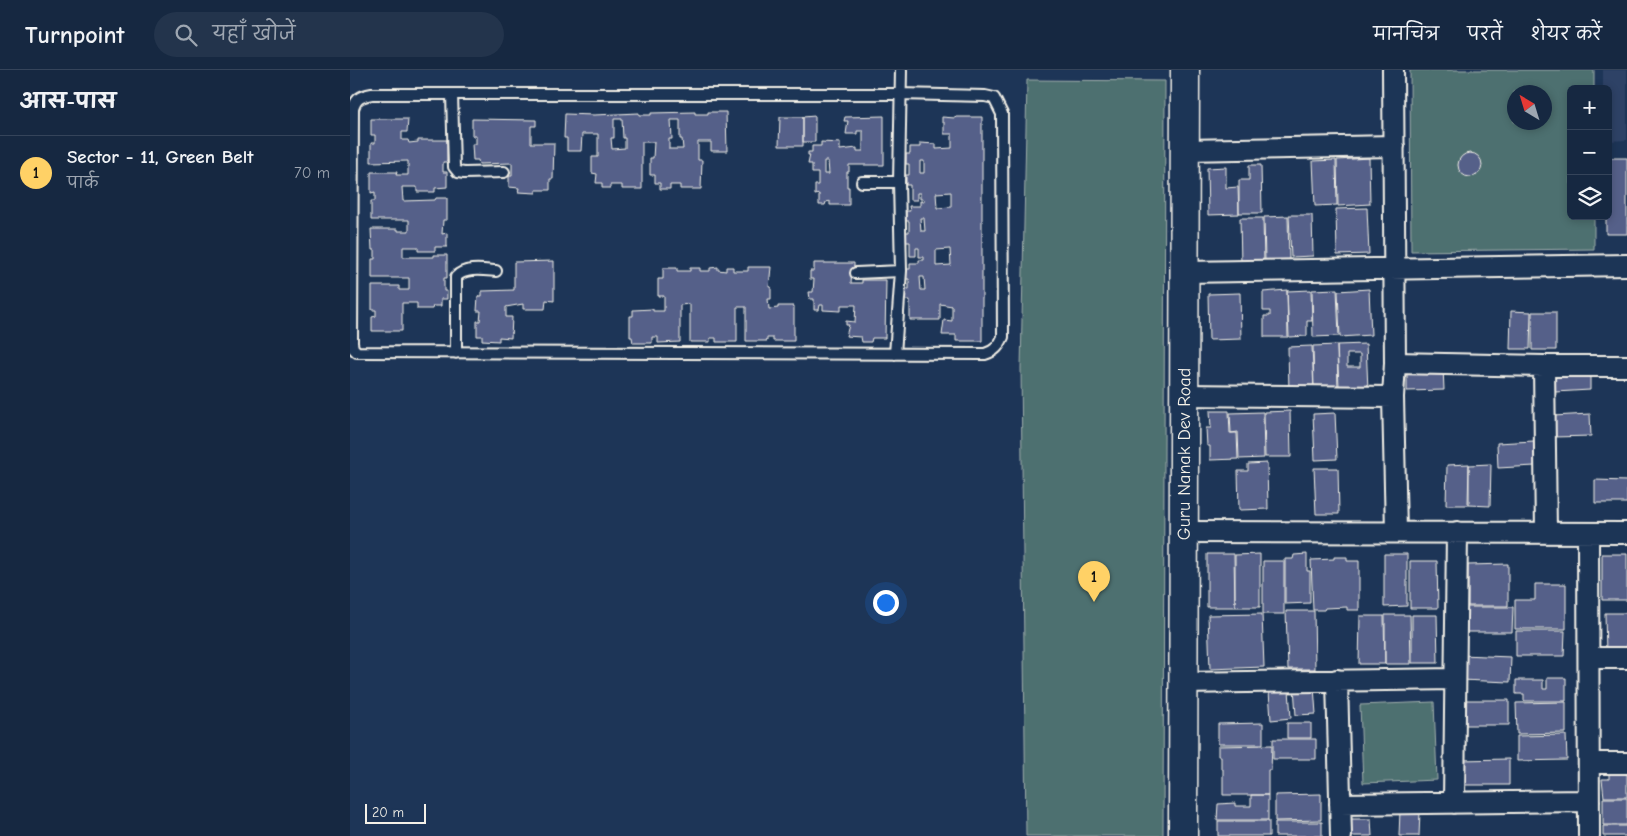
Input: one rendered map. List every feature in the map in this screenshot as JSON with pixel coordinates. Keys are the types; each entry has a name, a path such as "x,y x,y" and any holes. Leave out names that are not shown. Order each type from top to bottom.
{"street":[{"name":"Guru Nanak Dev Road","path":"1183,836 1185,70"},
{"path":"1393,70 1395,363 1393,397 1396,532"},
{"path":"1185,150 1394,146"},
{"path":"1185,272 1627,265"},
{"path":"1395,363 1627,366"},
{"path":"1544,366 1546,533"},
{"path":"1184,395 1393,397"},
{"path":"1184,532 1627,533"},
{"path":"1454,803 1457,532"},
{"path":"1588,533 1589,836"},
{"path":"1589,658 1627,658"},
{"path":"1184,683 1455,679"},
{"path":"1337,680 1341,836"},
{"path":"1589,763 1627,763"},
{"path":"1340,804 1589,801"}],"lane":[{"path":"895,354 901,271 899,182 901,70"},
{"path":"372,94 452,94 900,94 986,96 994,98 1002,114 1003,337 993,351 985,354 357,352 353,348 352,343 355,101 362,96 372,94"},
{"path":"452,94 454,168 458,172 464,173 504,172"},
{"path":"862,182 899,182"},
{"path":"456,353 456,277 460,272 468,270 496,271"},
{"path":"856,273 901,271"}],"shaded area":[{"path":"1603,70 1627,70 1627,140 1612,141 1612,85 1603,85"}],"green space":[{"path":"1410,70 1594,70 1594,85 1567,85 1567,220 1594,220 1594,249 1411,251"},
{"path":"1027,80 1165,81 1163,836 1026,836 1021,368"},
{"path":"1434,702 1437,780 1363,783 1360,705"}],"building":[{"path":"695,112 695,114 708,114 708,112 726,112 727,151 711,151 711,142 698,142 698,160 702,160 701,189 680,189 680,185 670,185 670,189 660,189 660,183 655,183 655,175 650,175 650,158 653,158 654,142 642,142 642,189 622,189 622,185 610,185 610,188 602,188 602,183 596,183 597,174 592,173 592,157 598,157 598,134 582,134 581,151 567,151 567,138 564,138 565,114 639,113 639,115 651,115 651,113","holes":["614,119 622,119 625,148 612,149 611,138 614,138","671,120 680,120 680,139 682,139 683,149 669,149 669,139 672,139"]},
{"path":"815,116 815,142 803,142 803,117"},
{"path":"884,116 884,165 849,165 847,187 849,187 849,205 830,205 830,201 826,202 825,205 819,205 819,194 815,195 815,185 818,185 818,173 812,173 812,164 808,164 810,155 808,155 808,152 812,152 812,146 821,146 821,142 840,143 840,150 857,148 857,151 863,151 863,131 857,131 857,134 846,134 848,121 844,121 845,117","holes":["824,161 828,161 829,174 824,174"]},
{"path":"780,117 803,117 803,146 779,146"},
{"path":"942,117 982,117 982,341 956,341 956,335 942,335 944,320 952,321 952,306 940,304 940,320 910,320 910,300 905,300 905,289 909,289 909,279 905,279 905,269 910,269 910,263 919,263 919,260 924,260 924,257 919,257 919,248 916,248 916,256 910,256 910,242 906,242 906,232 909,232 909,221 906,221 906,211 910,211 909,206 920,206 920,201 924,202 924,199 920,199 920,193 917,193 917,200 910,200 910,185 906,185 906,175 909,175 909,164 906,164 906,154 910,154 910,147 920,147 920,143 936,144 936,149 952,148 952,134 944,134 944,122 942,122","holes":["920,161 924,161 924,173 920,173","951,192 951,207 937,208 936,193","920,218 924,218 925,231 921,231","950,249 951,265 936,266 936,250","920,277 924,277 925,290 921,290"]},
{"path":"371,119 408,119 407,132 402,132 402,140 408,140 409,143 418,142 418,140 447,140 447,162 443,162 443,172 447,172 447,187 435,188 435,192 417,192 417,187 402,187 403,201 447,198 447,220 443,220 442,234 447,233 447,247 435,247 435,251 418,251 418,247 403,247 403,257 447,255 447,278 444,278 444,291 447,291 447,299 441,299 441,306 433,306 432,309 417,309 417,303 402,303 402,331 372,331 372,317 376,316 376,310 372,310 372,286 399,286 399,290 409,290 409,278 372,278 372,259 375,259 375,250 372,250 371,229 409,231 409,220 371,220 371,201 375,201 375,192 371,193 371,172 397,172 396,175 408,175 408,161 371,162 371,143 375,143 375,135 371,135"},
{"path":"472,119 536,120 536,126 531,126 531,143 554,143 553,179 550,179 550,190 536,190 536,193 518,192 519,188 509,187 509,176 512,176 512,163 479,164 478,160 473,160 472,144 476,144 476,136 472,136"},
{"path":"1470,153 1479,156 1482,165 1479,174 1470,177 1461,174 1458,165 1461,156"},
{"path":"1369,158 1370,204 1338,206 1337,160"},
{"path":"1612,158 1627,158 1627,234 1606,234 1606,220 1612,220"},
{"path":"1336,160 1337,205 1315,206 1313,161"},
{"path":"1249,165 1261,165 1262,213 1239,213 1239,180 1249,180"},
{"path":"1226,167 1226,188 1238,187 1239,214 1208,215 1207,168"},
{"path":"1367,208 1369,254 1337,255 1336,209"},
{"path":"1289,215 1312,215 1313,256 1291,257"},
{"path":"1288,216 1289,261 1265,262 1264,217"},
{"path":"1240,218 1263,218 1264,263 1241,264"},
{"path":"554,261 554,301 546,300 545,309 523,309 523,304 506,307 506,317 512,317 511,338 499,337 499,341 482,340 482,336 477,336 477,321 480,321 481,311 477,311 478,296 482,296 482,291 514,290 514,262"},
{"path":"814,263 854,263 851,283 862,283 862,280 886,280 885,338 872,338 871,342 862,342 861,337 846,336 849,325 846,325 846,321 855,322 856,305 841,305 841,311 823,310 823,305 820,305 819,310 814,310 814,299 810,299 809,292 813,292 814,279 810,279 810,271 814,271"},
{"path":"718,267 718,270 726,271 726,267 733,267 733,271 748,271 748,267 771,267 769,287 771,287 771,299 768,299 769,309 778,308 778,306 794,306 794,341 773,341 773,338 767,338 767,341 746,341 746,307 737,307 737,342 716,342 716,338 710,338 710,342 690,342 690,304 680,305 680,342 658,343 658,337 652,337 652,343 633,343 632,337 630,337 630,316 633,316 633,310 653,309 653,311 664,311 664,296 658,296 658,279 663,279 663,268 677,268 677,271 690,271 690,268 700,268 700,271 710,271 710,268"},
{"path":"1337,289 1339,336 1313,337 1312,290"},
{"path":"1369,289 1371,335 1340,337 1338,291"},
{"path":"1287,290 1288,337 1264,337 1264,316 1270,316 1270,311 1263,311 1263,292"},
{"path":"1311,290 1312,321 1307,321 1307,336 1289,337 1287,291"},
{"path":"1240,293 1241,339 1209,340 1208,294"},
{"path":"1511,311 1531,312 1530,349 1510,349"},
{"path":"1532,312 1556,312 1556,350 1532,350"},
{"path":"1366,344 1368,390 1347,391 1347,386 1339,386 1337,345","holes":["1347,354 1360,354 1360,367 1347,367"]},
{"path":"1337,345 1338,391 1314,392 1313,346"},
{"path":"1312,346 1314,391 1289,393 1288,347"},
{"path":"1443,367 1444,390 1407,391 1407,368"},
{"path":"1590,369 1590,390 1555,392 1554,370"},
{"path":"1210,411 1229,411 1230,433 1237,433 1238,459 1210,460 1210,446 1207,446 1206,428 1211,428"},
{"path":"1290,411 1291,457 1265,457 1264,412"},
{"path":"1263,412 1264,458 1239,459 1238,432 1231,433 1230,413"},
{"path":"1335,413 1337,459 1315,460 1313,414"},
{"path":"1590,414 1591,436 1554,437 1553,416"},
{"path":"1534,441 1535,466 1498,468 1497,443"},
{"path":"1267,463 1268,509 1239,510 1238,471 1248,471 1248,464"},
{"path":"1469,464 1468,505 1446,505 1447,465"},
{"path":"1491,464 1490,506 1469,505 1469,465"},
{"path":"1314,468 1338,468 1339,514 1316,514"},
{"path":"1595,480 1627,481 1627,503 1595,503"},
{"path":"1207,554 1234,554 1235,607 1207,607"},
{"path":"1260,554 1260,607 1235,607 1235,555"},
{"path":"1307,554 1307,571 1310,571 1310,603 1285,604 1285,559 1293,559 1294,555"},
{"path":"1384,554 1407,554 1407,606 1384,607"},
{"path":"1602,554 1627,554 1627,600 1602,600"},
{"path":"1334,557 1347,557 1347,561 1359,561 1359,610 1347,610 1347,607 1313,610 1311,560 1334,559"},
{"path":"1263,561 1284,561 1284,614 1263,614"},
{"path":"1410,561 1437,561 1438,608 1410,608"},
{"path":"1508,564 1508,606 1468,606 1468,565"},
{"path":"1535,584 1566,584 1566,629 1515,629 1515,600 1535,600"},
{"path":"1459,607 1513,607 1512,632 1459,632"},
{"path":"1286,611 1314,611 1315,669 1288,669"},
{"path":"1605,613 1627,613 1627,653 1606,654"},
{"path":"1262,614 1264,667 1210,669 1208,615"},
{"path":"1385,615 1410,615 1411,664 1385,664"},
{"path":"1412,615 1437,615 1438,663 1412,663"},
{"path":"1360,616 1384,616 1385,664 1359,664"},
{"path":"1516,631 1565,631 1564,656 1516,656"},
{"path":"1461,655 1511,657 1510,682 1460,680"},
{"path":"1547,678 1566,678 1566,701 1524,701 1524,694 1516,694 1516,680 1543,680 1543,689 1547,689"},
{"path":"1294,687 1314,687 1316,714 1296,715"},
{"path":"1289,690 1291,718 1271,720 1269,691"},
{"path":"1460,700 1509,700 1509,725 1461,725"},
{"path":"1566,702 1566,733 1517,734 1516,703"},
{"path":"1263,723 1263,744 1218,744 1218,724"},
{"path":"1287,723 1311,723 1311,738 1287,738"},
{"path":"1566,735 1567,760 1517,761 1517,736"},
{"path":"1273,739 1316,739 1316,759 1273,759"},
{"path":"1272,745 1271,770 1268,770 1268,795 1223,795 1223,769 1221,769 1221,756 1218,756 1218,746"},
{"path":"1509,759 1509,785 1461,785 1461,760"},
{"path":"1609,771 1627,771 1627,797 1604,797 1602,779 1609,779"},
{"path":"1321,794 1321,820 1275,821 1275,795"},
{"path":"1251,795 1268,795 1268,820 1217,820 1218,804 1235,803 1235,806 1251,806"},
{"path":"1603,798 1627,798 1627,825 1603,825"},
{"path":"1400,811 1420,811 1419,836 1399,836"},
{"path":"1347,819 1371,819 1372,836 1347,836"},
{"path":"1218,821 1269,821 1269,836 1218,836"},
{"path":"1275,822 1322,822 1322,836 1275,836"},
{"path":"1603,826 1627,826 1627,836 1603,836"}],"place":[{"name":"Sector - 11, Green Belt","path":"1094,602"}]}
